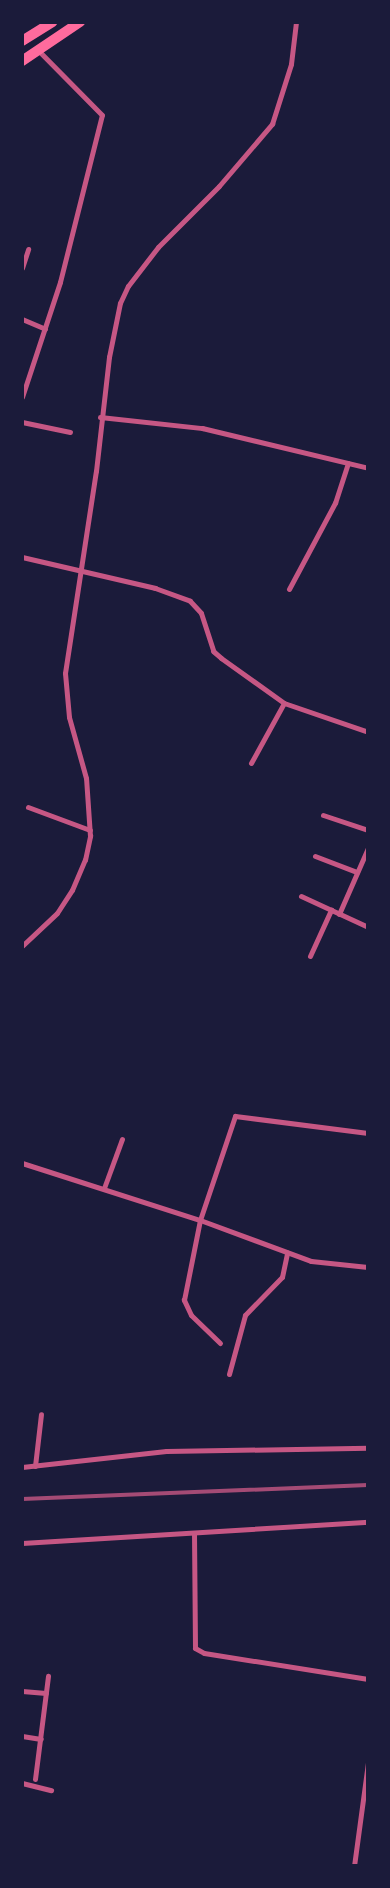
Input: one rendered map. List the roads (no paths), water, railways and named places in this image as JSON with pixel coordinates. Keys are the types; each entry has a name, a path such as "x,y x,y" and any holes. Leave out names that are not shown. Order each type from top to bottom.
{"highway":[{"path":"22,41 52,22"},
{"path":"22,62 80,22"}],"street":[{"path":"22,946 56,913 72,890 85,860 90,830 86,778 65,696 65,673 96,471 100,417 116,315 128,286 158,247 219,186 272,124 291,64 296,22"},
{"path":"22,397 45,329 102,115 38,50"},
{"path":"22,268 28,249"},
{"path":"22,319 45,329"},
{"path":"100,417 202,428 368,468"},
{"path":"22,422 70,432"},
{"path":"289,589 334,503 348,463"},
{"path":"22,556 155,588 190,600 201,613 213,651 284,703 368,732"},
{"path":"251,763 284,703"},
{"path":"28,807 90,830"},
{"path":"322,815 368,830"},
{"path":"339,914 368,848"},
{"path":"316,856 357,872"},
{"path":"301,896 368,928"},
{"path":"310,956 331,910"},
{"path":"220,1344 191,1314 184,1300 200,1220 235,1116 368,1133"},
{"path":"104,1188 122,1139"},
{"path":"22,1163 200,1220 287,1253 334,1265 368,1267"},
{"path":"229,1374 245,1316 282,1277 287,1253"},
{"path":"35,1466 40,1414"},
{"path":"22,1467 166,1451 368,1448"},
{"path":"22,1543 368,1522"},
{"path":"194,1533 195,1648 204,1653 368,1679"},
{"path":"35,1779 48,1676"},
{"path":"22,1691 46,1693"},
{"path":"22,1736 41,1739"},
{"path":"354,1866 358,1817 368,1762"},
{"path":"22,1783 51,1790"}],"railway":[{"path":"22,1499 368,1485"}]}
